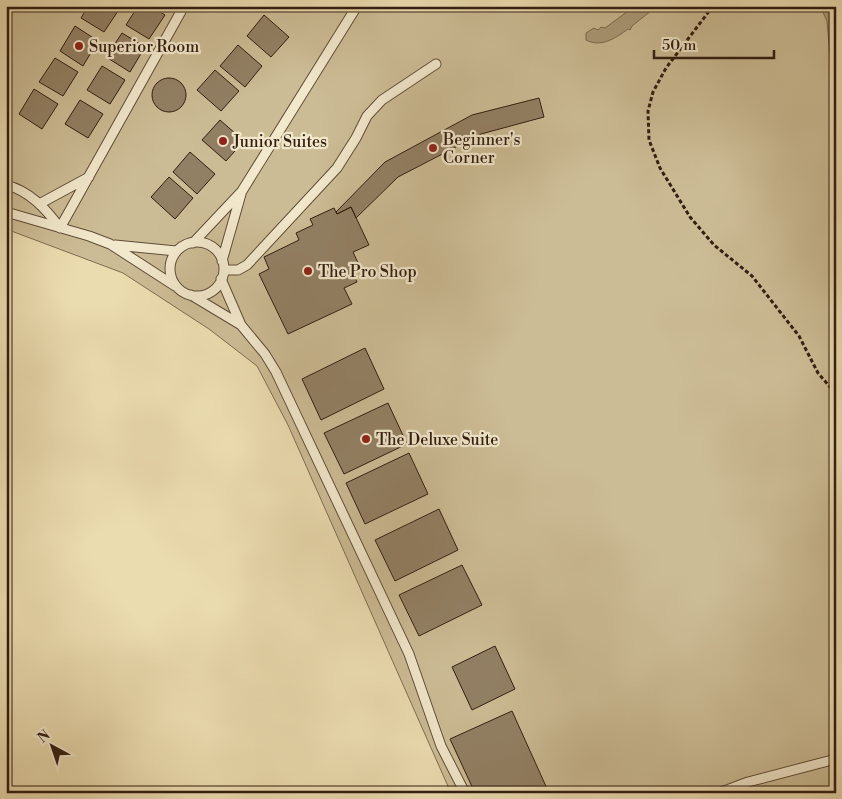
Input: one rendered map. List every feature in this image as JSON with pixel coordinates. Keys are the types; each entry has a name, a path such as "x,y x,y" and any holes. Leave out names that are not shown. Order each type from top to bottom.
{"lane":[{"path":"60,228 184,6"},
{"path":"6,212 110,244 176,251 193,242 242,191 357,6"},
{"path":"222,270 238,270 246,265 337,168 367,116 382,100 436,64"},
{"path":"41,203 89,177"},
{"path":"6,185 41,203 60,228"},
{"path":"191,295 200,296 209,293 217,287 242,191"},
{"path":"193,242 211,246 222,270 241,325"},
{"path":"110,244 175,286 241,325 265,354 276,372 409,654 441,746 465,793"},
{"path":"175,286 170,268 176,251"},
{"path":"720,793 748,782 836,759"}],"path":[{"path":"713,6 666,68 653,92 648,111 649,140 660,168 690,217 714,244 752,276 799,336 818,372 836,394"}],"shaded area":[{"path":"6,6 836,6 836,793 451,793 288,425 257,366 209,329 123,273 6,229"},
{"path":"635,6 657,6 632,26 630,30 628,29 613,39 597,43 586,40 586,33 594,28 598,30 601,27 605,28"},
{"path":"820,6 836,6 836,82 831,66 827,21"}],"building":[{"name":"Superior Room","path":"88,6 117,6 120,8 104,32 81,18"},
{"name":"Superior Room","path":"138,6 151,6 165,15 149,39 126,25"},
{"path":"264,15 289,37 271,57 247,36"},
{"name":"Superior Room","path":"75,26 98,41 83,66 60,51"},
{"path":"122,33 145,47 130,72 106,57"},
{"name":"Junior Suites","path":"238,45 262,66 245,87 220,66"},
{"name":"Superior Room","path":"55,58 78,72 63,96 39,82"},
{"name":"Superior Room","path":"102,66 125,80 110,104 87,90"},
{"name":"Junior Suites","path":"215,70 239,91 221,111 197,90"},
{"path":"169,78 176,79 181,83 185,88 185,102 181,107 176,111 169,112 162,111 157,107 153,102 152,95 153,88 157,83 162,79"},
{"path":"34,89 58,104 42,129 19,114"},
{"name":"Beginner's Corner","path":"539,98 544,117 481,134 398,177 356,218 351,207 337,214 336,212 385,162 472,115"},
{"name":"Superior Room","path":"80,100 103,114 88,138 65,124"},
{"name":"Junior Suites","path":"220,120 244,141 226,161 202,140"},
{"name":"Junior Suites","path":"190,152 215,174 197,194 173,172"},
{"path":"169,177 193,198 175,219 151,197"},
{"name":"The Pro Shop","path":"351,207 369,245 353,252 358,263 350,267 357,282 344,288 352,304 288,334 259,274 269,269 264,257 299,240 296,233 313,225 310,219 334,208 337,214"},
{"name":"The Deluxe Suite","path":"365,348 384,389 321,420 302,379"},
{"name":"The Deluxe Suite","path":"388,403 407,444 344,474 324,433"},
{"name":"The Deluxe Suite","path":"409,453 428,494 365,524 346,483"},
{"path":"439,509 458,550 395,581 375,540"},
{"path":"462,565 482,605 419,636 399,595"},
{"path":"495,646 515,689 472,710 452,667"},
{"path":"512,711 549,793 475,793 450,739"}],"place":[{"name":"Superior Room","path":"79,46"},
{"name":"Junior Suites","path":"223,141"},
{"name":"Beginner's Corner","path":"433,148"},
{"name":"The Pro Shop","path":"308,271"},
{"name":"The Deluxe Suite","path":"366,439"}]}
